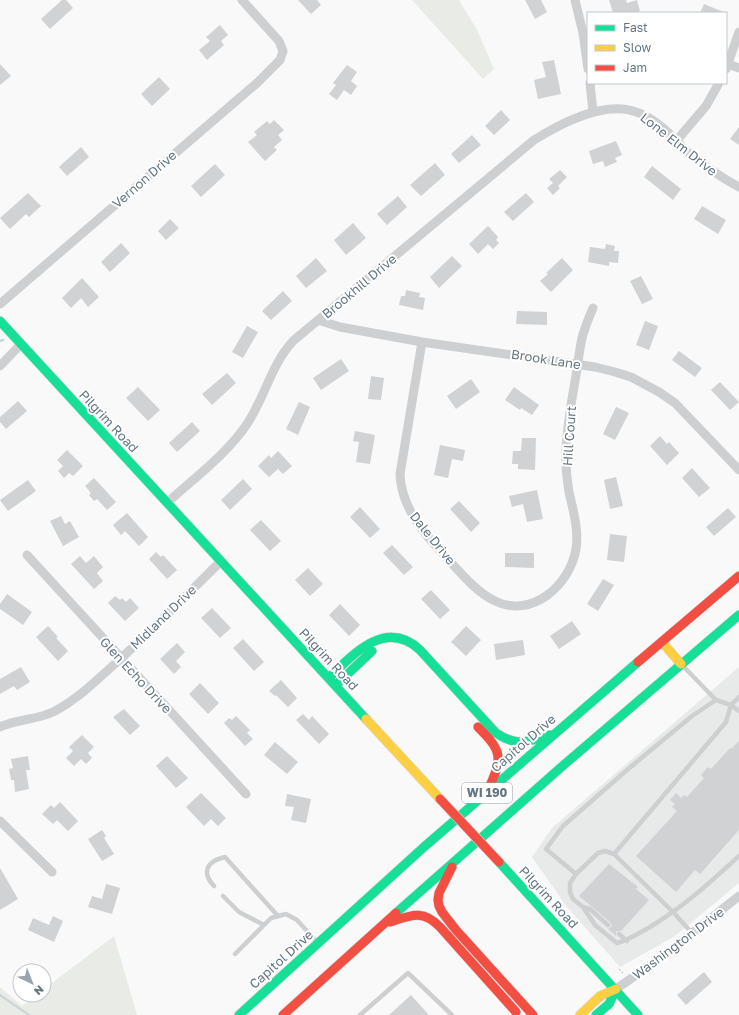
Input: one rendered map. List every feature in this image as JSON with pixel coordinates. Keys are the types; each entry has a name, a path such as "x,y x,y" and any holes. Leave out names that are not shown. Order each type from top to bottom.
{"main road":[{"name":"Pilgrim Road","path":"0,321 616,989 638,1015"},
{"name":"Capitol Drive","path":"239,1015 554,734 739,576"},
{"name":"WI 190","path":"283,1015 457,858 739,615"},
{"path":"329,678 349,658 370,642 386,637 400,638 410,642 422,652 496,733 504,739 514,743 525,742 554,734"},
{"path":"662,642 681,664"},
{"path":"336,685 366,656 378,648 396,647 411,653 484,733 497,750 500,763 486,794"},
{"path":"457,858 439,892 437,902 439,908 443,916 533,1015"},
{"path":"382,925 410,915 420,915 428,918 437,924 519,1015"},
{"path":"580,1015 600,996 616,989"},
{"path":"596,1015 609,1004 616,989"}],"street":[{"name":"Vernon Drive","path":"0,304 257,83 280,60 283,51 278,41 242,0"},
{"path":"575,0 583,33 587,62"},
{"path":"739,32 727,66 739,68"},
{"path":"590,84 593,112"},
{"path":"677,140 706,106 718,84"},
{"name":"Lone Elm Drive","path":"593,112 627,109 639,113 650,119 677,140 689,154 717,174 739,187"},
{"name":"Brookhill Drive","path":"167,503 237,437 248,423 275,366 285,350 293,342 534,140 561,124 593,112"},
{"name":"Hill Court","path":"572,564 576,548 576,531 569,491 566,452 568,421 583,335 593,308"},
{"name":"Brook Lane","path":"318,320 340,326 422,342 578,364 631,377 675,403 739,470"},
{"name":"Dale Drive","path":"422,342 400,474 401,490 406,502 421,527 442,553 478,589 494,601 508,606 526,605 550,594 567,576 572,564"},
{"path":"0,366 21,344"},
{"name":"Glen Echo Drive","path":"27,556 246,794"},
{"name":"Midland Drive","path":"0,727 6,724 42,716 57,710 74,699 121,658 221,561"},
{"path":"0,821 52,872"},
{"name":"Washington Drive","path":"616,989 662,957 739,896"}],"lane":[{"path":"681,664 716,700 731,705 739,711"},
{"path":"614,854 726,722 731,705 739,697"},
{"path":"576,874 546,849 563,826 692,716 716,700"},
{"path":"692,933 673,912 614,854 605,851 598,853 576,874 570,883 570,892 573,899 583,907 595,924 617,943 627,941 673,912 712,882 739,856"},
{"path":"214,886 209,881 206,874 209,865 216,859 225,857 278,916"},
{"path":"223,896 239,912 264,925"},
{"path":"583,907 590,909 608,924"},
{"path":"235,954 272,918 286,914 297,920 318,943"},
{"path":"619,934 627,941"},
{"path":"360,1015 408,972 452,1015"}],"shaded area":[{"path":"412,0 459,0 477,30 494,69 483,79"},
{"path":"739,667 739,883 675,936 620,967 567,907 532,857 552,828"},
{"path":"114,936 137,1015 0,1015 0,987 12,997 12,1003 19,1003 22,1006 26,1003 52,1003 52,983"}],"building":[{"path":"62,0 66,0 73,8 50,29 41,19"},
{"path":"298,0 317,0 321,5 311,14"},
{"path":"525,0 541,0 547,12 535,19"},
{"path":"609,0 626,0 627,3 637,0 640,11 636,12 613,12"},
{"path":"704,4 724,12 700,12"},
{"path":"220,25 228,35 221,41 224,45 207,60 199,50 210,41 206,37"},
{"path":"554,60 561,94 538,99 534,80 546,77 542,62"},
{"path":"0,64 11,76 0,85"},
{"path":"347,65 357,72 351,81 357,86 351,95 344,90 337,100 329,94 336,85 333,83"},
{"path":"159,77 170,89 152,106 141,94"},
{"path":"501,110 510,120 494,135 485,126"},
{"path":"274,120 284,130 278,135 282,140 274,147 277,150 265,161 248,142 257,135 254,132 267,121 270,124"},
{"path":"739,127 739,145 730,139"},
{"path":"472,135 481,145 459,163 451,154"},
{"path":"616,141 622,155 615,158 617,162 605,167 603,161 593,164 589,151"},
{"path":"81,147 89,157 67,176 59,167"},
{"path":"435,163 445,175 421,196 410,185"},
{"path":"215,164 225,175 201,197 191,186"},
{"path":"652,166 681,189 673,200 644,177"},
{"path":"560,170 567,177 558,186 560,188 553,195 547,188 553,183 549,179"},
{"path":"28,193 41,206 29,217 26,214 10,229 0,218"},
{"path":"526,193 534,202 513,221 504,212"},
{"path":"398,196 407,207 387,225 377,214"},
{"path":"702,206 726,220 718,234 694,219"},
{"path":"170,219 179,228 166,240 158,231"},
{"path":"353,223 366,238 346,255 334,240"},
{"path":"488,226 498,237 496,240 499,243 493,249 488,244 478,254 469,244"},
{"path":"121,243 130,253 110,272 101,262"},
{"path":"606,244 615,246 614,251 619,251 618,263 609,262 609,266 588,262 590,247 605,249"},
{"path":"452,256 462,266 439,288 430,277"},
{"path":"316,258 327,271 306,288 296,276"},
{"path":"562,258 573,270 551,292 540,281"},
{"path":"641,276 653,299 642,304 630,281"},
{"path":"82,278 99,297 88,307 81,298 71,308 62,298"},
{"path":"406,290 420,293 419,297 425,298 423,310 399,305 401,296 405,296"},
{"path":"283,291 292,301 271,320 262,311"},
{"path":"517,311 547,312 547,325 516,324"},
{"path":"645,321 658,326 649,350 636,345"},
{"path":"247,326 258,332 243,358 232,352"},
{"path":"679,351 702,368 695,377 672,360"},
{"path":"341,359 349,371 321,390 313,378"},
{"path":"227,373 236,383 212,405 202,394"},
{"path":"371,376 384,378 381,400 368,399"},
{"path":"471,379 480,392 456,409 447,396"},
{"path":"720,382 739,402 730,410 711,390"},
{"path":"138,387 160,410 148,421 126,398"},
{"path":"514,387 539,405 532,415 521,408 520,410 505,400"},
{"path":"18,401 27,411 6,429 0,422 0,417"},
{"path":"299,402 310,407 298,435 286,429"},
{"path":"616,407 629,413 615,440 603,434"},
{"path":"192,422 200,431 177,452 169,443"},
{"path":"355,431 375,435 370,464 356,462 359,442 353,441"},
{"path":"660,436 667,444 669,442 679,453 667,465 650,446"},
{"path":"522,438 536,438 535,470 518,469 518,464 512,464 513,451 521,451"},
{"path":"440,445 465,450 463,461 452,459 448,478 434,475"},
{"path":"67,450 83,466 73,476 69,473 64,478 58,471 63,466 57,460"},
{"path":"278,451 292,466 283,474 278,469 269,477 258,466 269,455 271,458"},
{"path":"692,468 710,488 699,497 682,478"},
{"path":"616,477 623,506 610,509 604,480"},
{"path":"94,478 116,502 107,510 97,499 94,501 89,495 91,493 85,486"},
{"path":"243,479 252,489 230,510 221,500"},
{"path":"28,480 36,491 8,511 0,500"},
{"path":"537,490 543,519 527,522 523,504 512,507 509,496"},
{"path":"459,501 480,523 471,532 450,509"},
{"path":"360,507 380,529 370,538 350,517"},
{"path":"728,508 736,517 714,536 706,527"},
{"path":"127,513 148,537 139,546 125,531 121,535 113,525"},
{"path":"61,516 65,524 70,521 79,537 63,546 50,521"},
{"path":"261,520 281,541 270,551 250,530"},
{"path":"610,534 627,536 624,562 607,560"},
{"path":"392,545 413,567 404,575 383,553"},
{"path":"156,552 161,557 163,555 177,570 167,579 149,559"},
{"path":"505,553 534,553 534,568 505,567"},
{"path":"80,556 86,563 94,556 103,567 97,573 103,581 94,589 71,564"},
{"path":"308,568 323,584 310,596 295,580"},
{"path":"603,579 614,585 598,611 587,604"},
{"path":"431,590 450,610 440,619 421,599"},
{"path":"7,594 32,612 23,625 0,609 0,604"},
{"path":"115,596 120,600 122,598 126,602 130,598 139,608 125,621 108,603"},
{"path":"340,604 360,625 349,636 329,615"},
{"path":"212,608 231,628 220,638 201,618"},
{"path":"572,621 581,634 559,649 550,636"},
{"path":"48,626 58,637 56,638 68,651 58,661 36,637"},
{"path":"466,626 481,640 466,656 451,642"},
{"path":"243,639 264,662 254,671 233,648"},
{"path":"523,640 525,655 496,660 494,644"},
{"path":"177,643 185,652 176,661 181,667 174,674 160,659"},
{"path":"21,667 30,682 17,690 14,686 0,694 0,679"},
{"path":"281,680 297,698 288,707 276,695 275,696 269,691"},
{"path":"200,683 219,703 208,714 189,694"},
{"path":"124,709 140,726 130,735 113,717"},
{"path":"303,714 309,720 312,716 329,734 319,744 296,720"},
{"path":"236,716 250,730 247,733 253,739 245,746 224,723 229,718 232,720"},
{"path":"82,735 94,747 88,753 92,758 86,764 81,759 74,766 66,758 73,751 69,747"},
{"path":"739,741 739,830 700,874 695,870 676,892 636,856 677,811 672,807 675,804 670,800 676,793 681,798 684,795 687,797 704,778 701,775 708,767 711,769 730,748 731,749"},
{"path":"275,742 298,762 287,774 264,755"},
{"path":"28,756 30,770 26,770 29,789 15,792 14,780 11,780 9,769 13,768 11,759"},
{"path":"167,756 188,778 176,788 156,766"},
{"path":"201,793 226,818 218,826 211,819 204,826 186,807"},
{"path":"287,794 311,799 306,823 291,820 294,807 285,806"},
{"path":"60,802 78,821 68,831 57,820 53,824 42,814 51,805 54,808"},
{"path":"102,830 106,836 104,838 114,854 102,861 88,839"},
{"path":"609,864 638,887 636,889 649,900 621,931 616,931 616,936 608,929 612,926 610,922 579,896"},
{"path":"0,868 18,899 0,910"},
{"path":"106,884 120,888 112,914 88,907 92,896 102,899"},
{"path":"53,916 63,921 54,942 28,930 33,918 49,925"},
{"path":"704,972 712,982 686,1005 677,995"},
{"path":"411,995 429,1015 389,1015"}],"waterway":[{"path":"0,995 29,1015"}],"traffic: fast":[{"path":"0,321 366,719"},
{"path":"396,913 566,763 739,615"},
{"path":"329,678 359,650 371,643 383,638 395,638 407,641 420,650 496,733 517,742 535,740 550,735"},
{"path":"336,685 372,651"},
{"path":"239,1015 424,847 638,662"},
{"path":"499,862 638,1015"},
{"path":"596,1015 609,1004 616,989"}],"traffic: slow":[{"path":"662,642 681,664"},
{"path":"366,719 440,799"},
{"path":"580,1015 600,996 616,989"}],"traffic: jam":[{"path":"638,662 739,576"},
{"path":"478,727 492,742 498,755 497,769 489,788"},
{"path":"440,799 499,862"},
{"path":"452,867 439,893 438,900 442,912 456,930 533,1015"},
{"path":"283,1015 396,913"},
{"path":"390,922 416,915 434,921 516,1012"}]}
